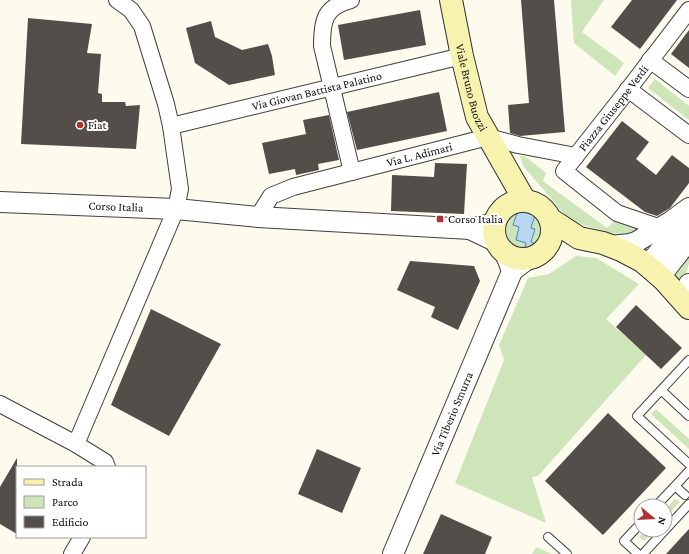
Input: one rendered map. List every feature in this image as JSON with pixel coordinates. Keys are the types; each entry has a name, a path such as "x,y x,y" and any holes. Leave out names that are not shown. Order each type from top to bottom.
{"main road":[{"name":"Viale Bruno Buozzi","path":"451,0 462,56 477,118 506,169 518,203"},
{"path":"541,251 551,237 552,228 550,219 546,212 533,203 518,203 504,209 499,215 498,238 511,257 525,259 541,251 579,238"},
{"path":"550,219 579,238 611,246 642,261 664,280 689,306"}],"street":[{"path":"76,444 176,210 180,189 171,126 166,104 142,26 132,10 116,0"},
{"path":"351,0 339,4 325,18 322,28 322,46 352,172"},
{"name":"Piazza Giuseppe Verdi","path":"660,228 617,214 564,171 689,10"},
{"name":"Via Giovan Battista Palatino","path":"171,126 462,56"},
{"path":"650,60 689,89"},
{"path":"628,89 689,134"},
{"name":"Piazza Giuseppe Verdi","path":"488,137 518,146 576,156"},
{"name":"Via L. Adimari","path":"258,217 271,196 293,186 488,137"},
{"name":"Corso Italia","path":"0,202 176,210 258,217 470,229 498,238"},
{"path":"611,246 630,244 670,222 689,208"},
{"path":"689,215 654,258 654,271 666,269 689,240"},
{"path":"498,238 511,274 541,251"},
{"name":"Via Tiberio Smurra","path":"393,554 511,274"},
{"path":"689,284 687,297 689,306"},
{"path":"0,404 76,444 105,462 107,466"},
{"path":"72,554 81,538"}],"lane":[{"path":"689,360 637,416 689,464"},
{"path":"660,390 689,416"},
{"path":"664,498 689,471"},
{"path":"675,486 688,495"},
{"path":"643,554 689,504"},
{"path":"633,531 624,541 638,554"},
{"path":"548,537 568,554"}],"green space":[{"path":"571,0 604,0 582,32 624,63 615,76 574,43"},
{"path":"655,79 689,106 689,120 648,88"},
{"path":"520,156 526,157 546,173 543,181 607,228 616,219 647,231 627,238 576,223 568,218 523,166"},
{"path":"518,207 528,207 540,214 547,226 547,236 540,248 528,255 518,255 510,251 503,244 499,236 499,226 503,218 510,211"},
{"path":"689,249 689,263 683,286 670,271"},
{"path":"576,256 596,258 639,284 606,319 646,355 538,476 532,477 546,523 455,483 504,360 499,345 528,278 549,274"},
{"path":"656,409 689,439 689,449 651,414"},
{"path":"675,499 680,502 673,509 673,501"},
{"path":"536,547 552,554 532,554"}],"water":[{"path":"518,210 535,215 531,228 535,229 531,242 536,244 533,253 524,251 526,243 516,240 519,227 513,225"}],"building":[{"path":"521,0 554,0 565,132 520,136 510,133 508,105 529,103"},
{"path":"632,0 677,0 640,49 611,27"},
{"path":"420,10 426,45 344,60 338,25"},
{"path":"28,18 92,24 87,53 101,54 98,93 102,94 102,102 125,102 126,106 140,105 136,149 21,144"},
{"path":"211,21 215,37 242,50 268,44 272,56 275,75 229,85 195,63 186,28"},
{"path":"689,30 689,68 671,54"},
{"path":"439,92 447,131 357,150 347,112"},
{"path":"329,115 339,160 318,164 319,170 296,175 295,169 269,174 262,143 306,134 303,120"},
{"path":"622,121 649,142 636,159 656,175 672,155 689,168 689,183 670,208 657,216 645,212 586,167"},
{"path":"435,163 467,164 464,214 391,211 392,175 434,177"},
{"path":"410,261 474,266 480,281 458,330 431,317 435,307 397,290"},
{"path":"636,305 682,348 661,369 616,327"},
{"path":"151,309 221,344 169,436 111,405"},
{"path":"608,413 666,468 638,498 633,498 633,503 603,535 545,481"},
{"path":"317,449 361,468 342,513 298,494"},
{"path":"17,458 16,533 0,524 0,487"},
{"path":"441,514 492,537 485,554 423,554"},
{"path":"689,529 689,554 666,554"}],"place":[{"name":"Fiat","path":"80,125"},
{"name":"Corso Italia","path":"440,219"}]}
